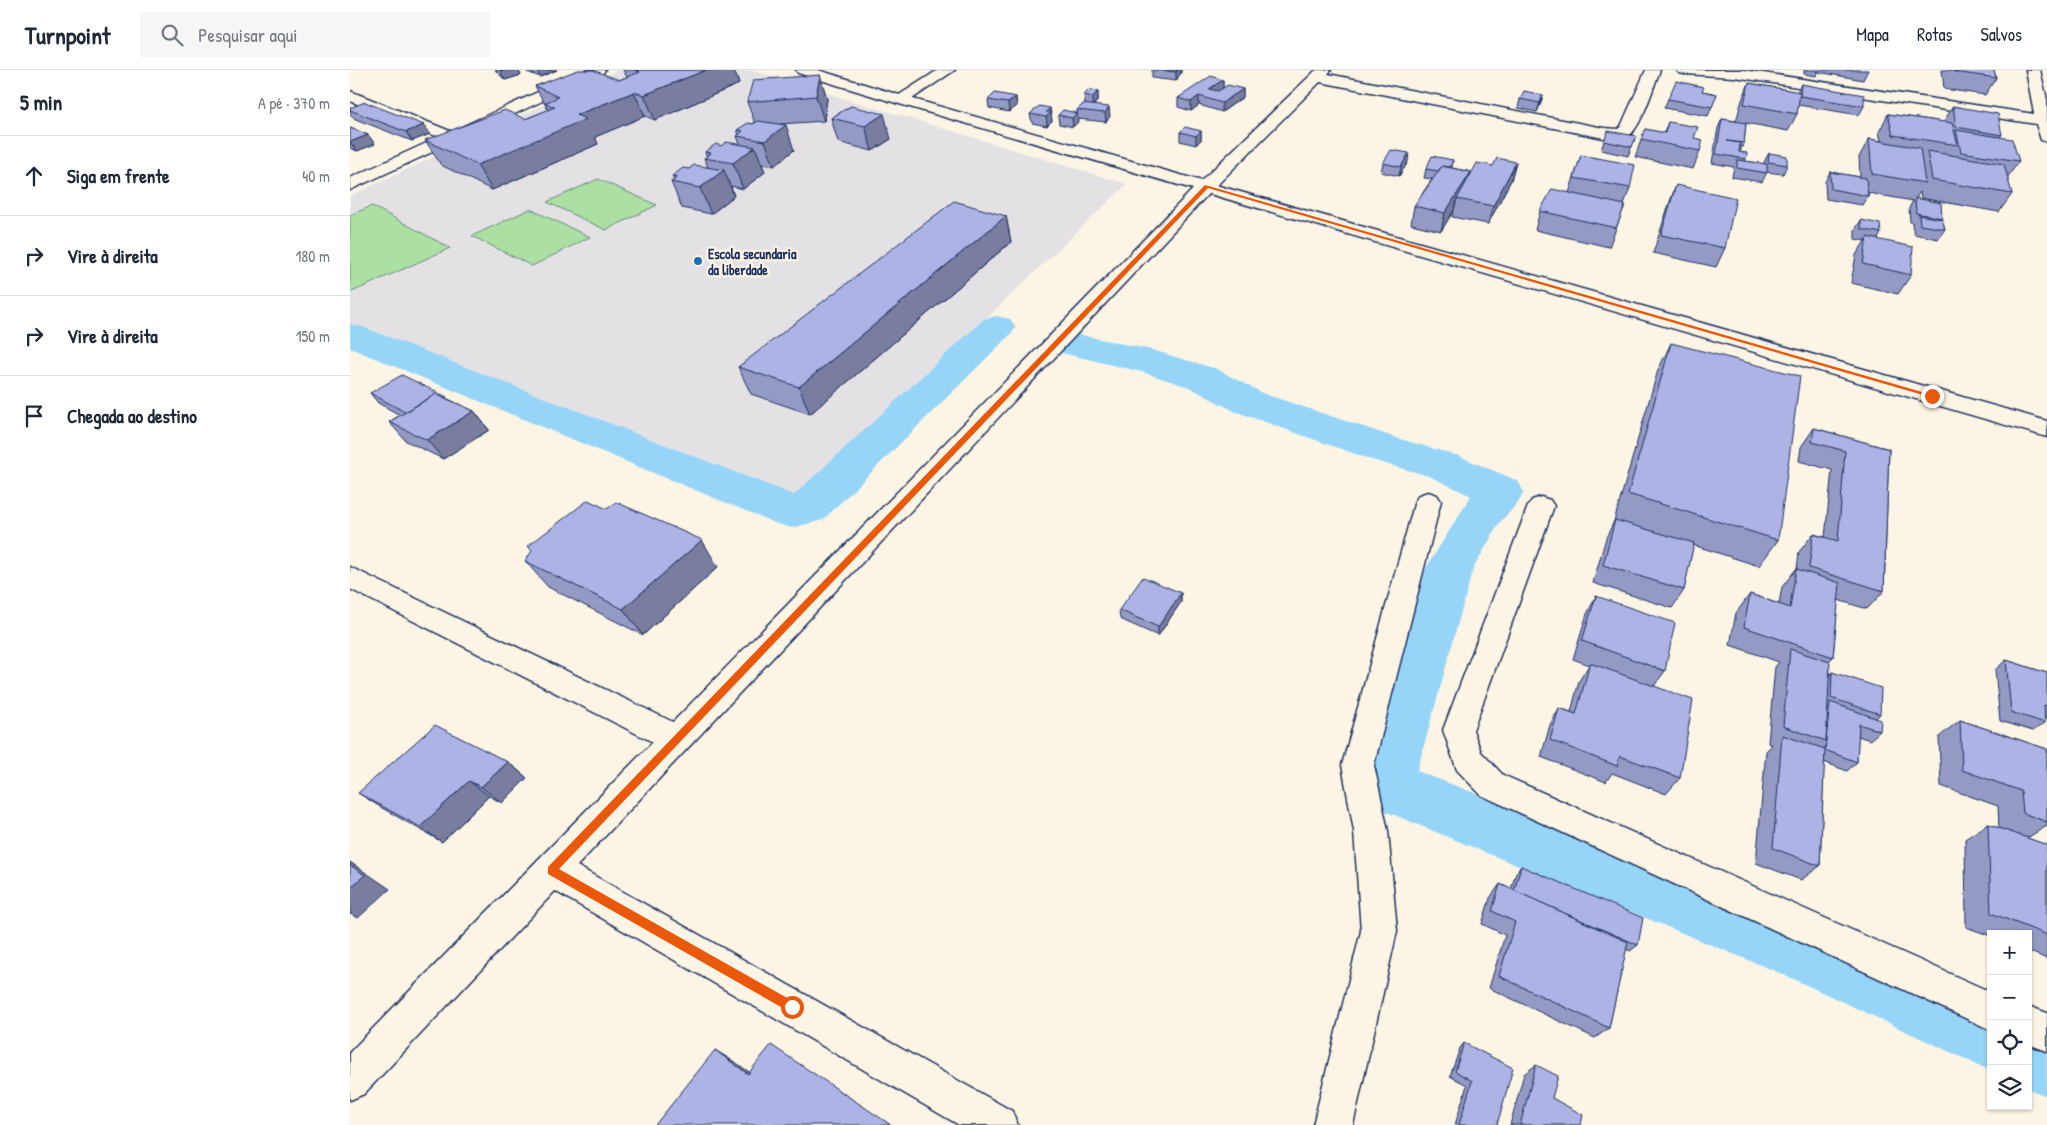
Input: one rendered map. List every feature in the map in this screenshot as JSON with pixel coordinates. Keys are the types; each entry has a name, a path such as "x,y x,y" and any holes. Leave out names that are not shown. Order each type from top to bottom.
{"street":[{"path":"350,185 598,70"},
{"path":"803,70 901,100 1206,186 2047,429"},
{"path":"901,100 948,70"},
{"path":"350,1080 1206,186 1321,74 1604,133 1621,134 1628,129 1653,70"},
{"path":"1684,70 1734,73 2045,121"},
{"path":"2033,70 2047,137"},
{"path":"350,96 454,138"},
{"path":"1333,1125 1379,931 1371,831 1358,765 1428,501"},
{"path":"1541,506 1458,730 1468,760 1492,785 1987,1009"},
{"path":"350,577 676,738"},
{"path":"551,870 998,1125"},
{"path":"2032,1026 2047,1032"}],"shaded area":[{"name":"Escola secundaria da liberdade","path":"618,70 750,70 1127,184 789,507 376,342 350,326 350,196"}],"green space":[{"path":"598,179 657,205 606,230 547,202"},
{"path":"372,206 450,248 352,292 350,291 350,215"},
{"path":"530,209 590,237 532,266 472,236"}],"building":[{"path":"578,70 593,70 619,80 640,72 635,70 706,70 644,95 634,92 576,115 586,119 477,165 425,140 505,110 525,119 555,107 545,103 558,97 535,86"},
{"path":"1156,70 1177,70 1176,72"},
{"path":"1954,70 1994,70 1996,78 1954,72"},
{"path":"820,75 816,96 747,102 753,80"},
{"path":"1211,76 1223,80 1209,89 1218,91 1228,85 1243,89 1222,103 1199,96 1191,102 1178,98"},
{"path":"1676,81 1704,87 1702,91 1717,94 1712,107 1668,99"},
{"path":"1749,83 1800,92 1797,114 1744,104"},
{"path":"1801,84 1864,95 1864,106 1800,96"},
{"path":"1089,90 1098,91 1093,97 1084,95"},
{"path":"1524,91 1543,95 1540,103 1520,99"},
{"path":"995,93 1016,97 1008,103 988,100"},
{"path":"365,102 424,125 406,132 350,110 350,108"},
{"path":"1083,104 1109,107 1105,113 1077,110"},
{"path":"851,106 884,114 865,126 831,118"},
{"path":"1039,106 1050,108 1046,112 1051,112 1046,117 1030,114"},
{"path":"1953,106 1998,114 2002,135 1956,127"},
{"path":"1063,110 1077,113 1072,118 1058,115"},
{"path":"1888,114 1952,123 1958,145 1893,135"},
{"path":"1722,119 1746,123 1744,143 1727,141 1740,143 1739,152 1747,153 1746,159 1716,154"},
{"path":"758,121 786,125 765,141 737,136 743,131 737,130 748,123 753,124"},
{"path":"1668,122 1698,127 1694,138 1703,140 1700,151 1641,139 1645,129 1665,133"},
{"path":"1185,127 1201,131 1196,136 1180,132"},
{"path":"350,128 368,135 350,142"},
{"path":"1956,130 2012,139 2019,161 1961,152"},
{"path":"1608,131 1636,136 1632,147 1604,141"},
{"path":"1869,139 1920,148 1925,183 1872,174"},
{"path":"726,142 755,147 733,163 704,158 711,153 705,152 716,144 721,146"},
{"path":"1391,150 1409,153 1401,167 1383,163"},
{"path":"1927,151 2004,164 2012,194 1932,180"},
{"path":"1769,153 1787,156 1787,165 1768,162"},
{"path":"1581,155 1635,165 1630,188 1574,178"},
{"path":"1432,156 1453,160 1450,167 1442,166 1438,171 1426,169"},
{"path":"1497,158 1516,162 1493,206 1457,199 1477,163 1493,166"},
{"path":"1737,160 1767,164 1767,173 1737,168"},
{"path":"694,165 724,170 700,188 671,182 678,177 672,176 683,168 689,169"},
{"path":"1442,166 1471,172 1445,213 1414,206"},
{"path":"1830,172 1866,178 1868,196 1831,189"},
{"path":"1676,185 1736,198 1725,248 1661,235"},
{"path":"1552,189 1625,205 1616,228 1540,211"},
{"path":"1915,198 1941,203 1942,218 1916,213"},
{"path":"954,201 1006,216 799,387 738,367"},
{"path":"1919,215 1942,219 1945,229 1920,225"},
{"path":"1861,220 1880,224 1881,233 1861,229"},
{"path":"1867,237 1913,247 1911,275 1863,264"},
{"path":"1671,343 1800,376 1778,540 1628,494"},
{"path":"402,375 447,397 436,394 405,412 370,393"},
{"path":"436,394 474,411 427,440 389,422"},
{"path":"1814,428 1889,449 1884,591 1809,568 1813,534 1838,541 1845,451 1812,442"},
{"path":"588,500 607,509 616,502 702,540 623,609 525,561 532,551 528,546"},
{"path":"1615,520 1694,543 1684,590 1603,565"},
{"path":"1796,569 1840,583 1833,657 1744,627 1750,594 1790,608"},
{"path":"1143,577 1181,593 1158,627 1119,610"},
{"path":"1596,596 1675,623 1665,671 1582,641"},
{"path":"1790,649 1830,662 1826,741 1783,726"},
{"path":"2006,660 2047,673 2047,706 2044,705 2045,723 2011,712"},
{"path":"1590,663 1693,700 1680,778 1620,756 1617,766 1550,740 1559,708 1576,714"},
{"path":"1832,672 1881,688 1880,714 1831,698"},
{"path":"1830,702 1881,720 1880,731 1859,724 1857,762 1825,750"},
{"path":"1960,720 2047,749 2047,822 2023,813 2021,791 1962,770"},
{"path":"435,725 508,762 481,787 469,781 420,827 358,793"},
{"path":"1782,735 1825,749 1820,866 1773,848"},
{"path":"1988,824 2047,845 2047,935 1991,913"},
{"path":"350,865 365,875 350,888"},
{"path":"1521,866 1643,918 1638,945 1514,891"},
{"path":"1500,884 1628,942 1609,1028 1499,976 1515,922 1492,911"},
{"path":"1464,1043 1513,1068 1497,1125 1459,1125 1472,1081 1455,1071"},
{"path":"771,1045 891,1125 655,1125 715,1050 748,1074"},
{"path":"1536,1065 1558,1076 1552,1098 1583,1115 1581,1125 1520,1125"}],"waterway":[{"path":"350,335 791,512 807,509 997,327"},
{"path":"1062,342 1152,362 1203,378 1248,402 1387,450 1444,466 1502,492 1484,511 1450,568 1385,785 1808,953 1987,1035"},
{"path":"2032,1056 2047,1062"}],"place":[{"name":"Escola secundaria da liberdade","path":"698,261"}],"route":[{"path":"792,1007 551,870 1206,186 1932,396"}]}
